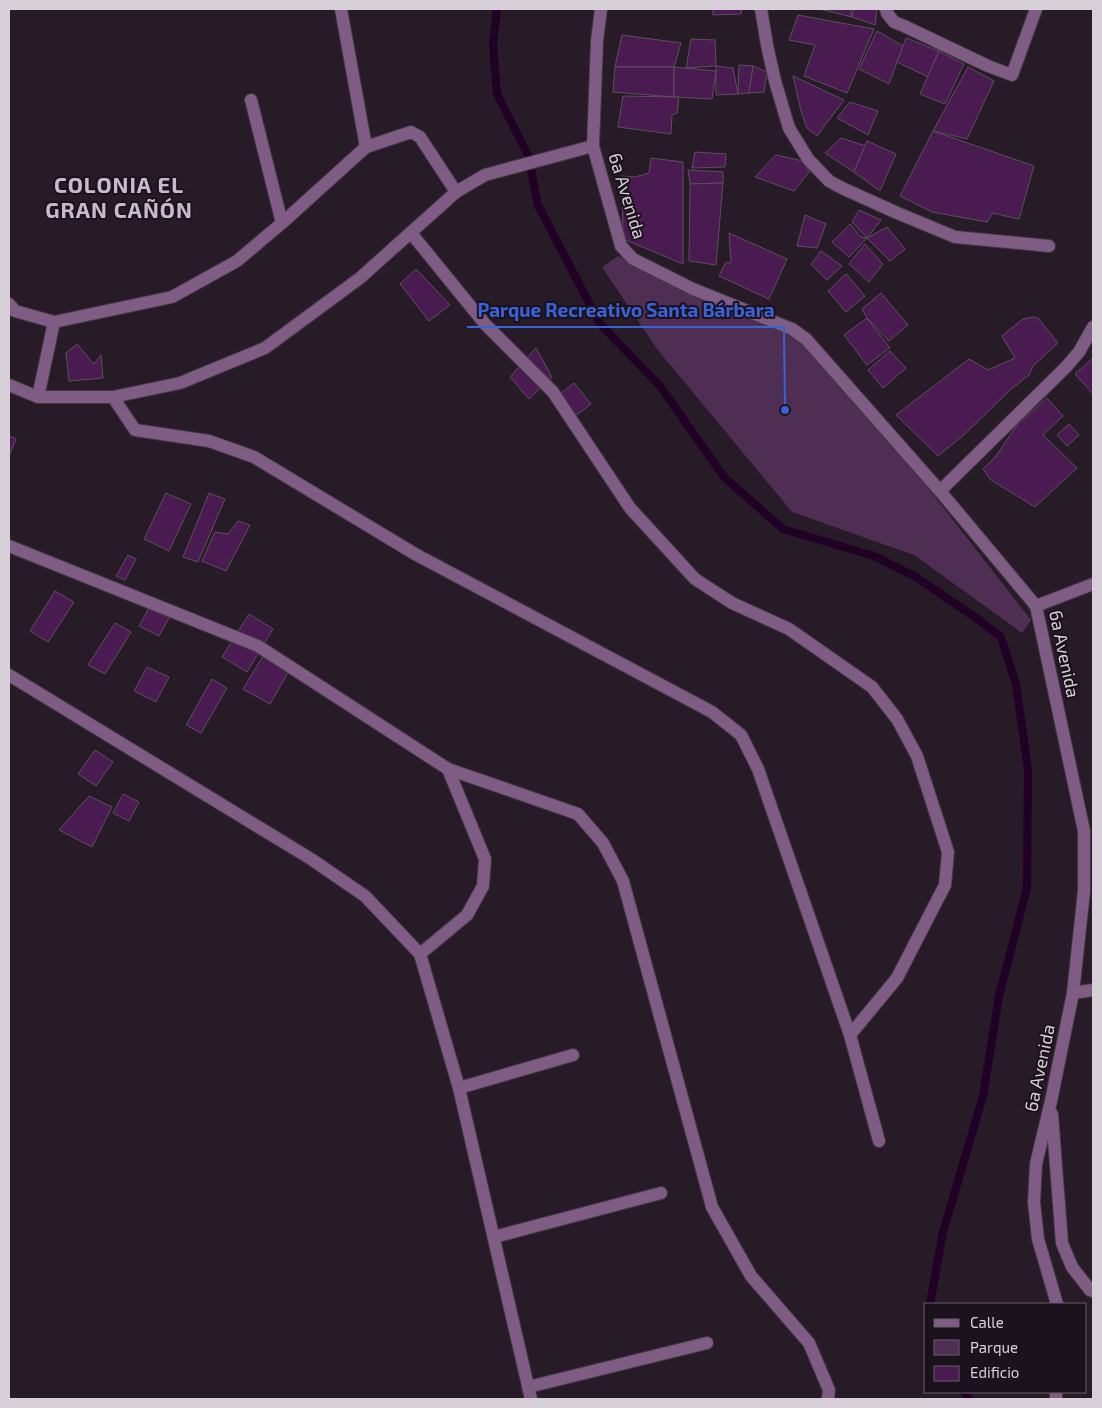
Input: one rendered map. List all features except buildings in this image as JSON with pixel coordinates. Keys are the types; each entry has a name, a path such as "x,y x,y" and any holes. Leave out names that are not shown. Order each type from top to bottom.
{"street":[{"path":"341,9 366,146"},
{"name":"6a Avenida","path":"601,9 597,41 593,146 621,246 633,259 693,289 792,328 806,340 940,492 1036,606 1084,831 1084,891 1073,993 1036,1164 1034,1202 1038,1239 1057,1303"},
{"path":"761,9 766,45 790,128 808,158 829,181 886,208 955,237 1049,246"},
{"path":"886,9 887,14 899,24 988,66 1012,75 1036,9"},
{"path":"251,100 282,223"},
{"path":"9,304 15,310 54,322 172,297 237,261 282,223 366,146 411,132 420,138 456,192"},
{"path":"9,385 38,397 113,397 180,383 265,348 360,278 456,192 485,175 593,146"},
{"path":"411,233 486,324 553,392 630,508 695,579 732,603 789,629 872,687 897,719 917,756 948,852 945,885 897,978 850,1035"},
{"path":"38,397 54,322"},
{"path":"940,492 1066,367 1079,352 1093,327"},
{"path":"113,397 136,430 209,441 254,457 415,554 712,712 741,735 758,769 850,1035 879,1141"},
{"path":"9,546 258,646 448,769 578,814 603,843 622,881 712,1207 751,1276 809,1343 829,1390 828,1399"},
{"path":"1036,606 1093,584"},
{"path":"9,675 311,858 365,896 420,954 459,1088 529,1393 706,1343"},
{"path":"420,954 467,915 483,886 485,859 448,769"},
{"path":"1073,993 1093,990"},
{"path":"459,1088 573,1055"},
{"path":"1051,1101 1062,1243 1072,1267 1090,1290 1093,1291"},
{"path":"494,1237 661,1193"}],"green space":[{"path":"618,256 704,290 805,344 915,471 1031,620 1022,633 914,555 792,512 657,349 602,267"}],"waterway":[{"path":"497,9 493,44 497,94 528,155 538,205 600,324 660,386 724,477 783,529 874,556 916,577 1001,637 1016,684 1028,770 1027,888 999,996 983,1096 943,1232 930,1303"},
{"path":"965,1393 970,1399"}],"place":[{"name":"Parque Recreativo Santa Bárbara","path":"785,410"}],"district":[{"name":"COLONIA EL GRAN CAÑÓN","path":"119,198"}]}
